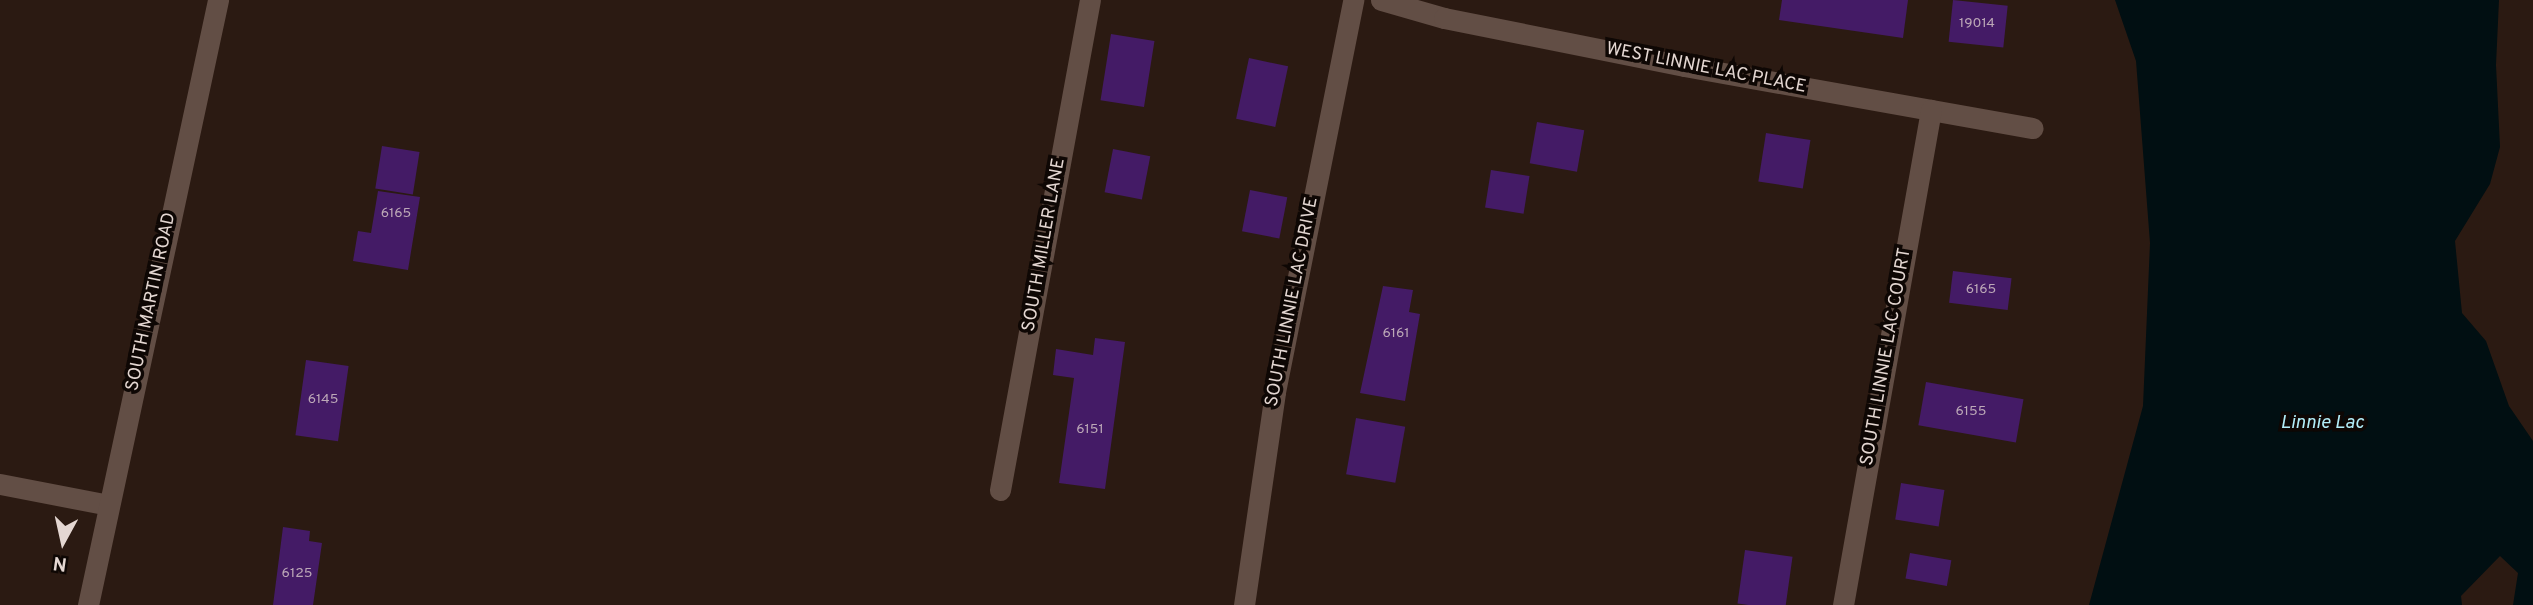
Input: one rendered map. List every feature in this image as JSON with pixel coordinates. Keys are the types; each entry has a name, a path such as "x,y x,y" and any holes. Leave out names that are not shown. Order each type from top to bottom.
{"street":[{"name":"SOUTH MARTIN ROAD","path":"88,605 218,0"},
{"name":"SOUTH MILLER LANE","path":"1000,490 1090,0"},
{"name":"SOUTH LINNIE LAC DRIVE","path":"1244,605 1275,392 1353,0"},
{"name":"WEST LINNIE LAC PLACE","path":"1381,0 1444,18 1670,63 2033,128"},
{"name":"SOUTH LINNIE LAC COURT","path":"1843,605 1931,110"},
{"path":"0,484 109,505"}],"water":[{"name":"Linnie Lac","path":"2115,0 2499,0 2496,65 2500,147 2490,184 2455,241 2462,313 2486,341 2509,406 2533,441 2533,605 2513,605 2518,573 2500,556 2461,596 2462,605 2089,605 2143,406 2150,243 2136,61"}],"building":[{"path":"1782,0 1908,0 1903,38 1779,20"},
{"path":"1953,0 2008,6 2003,48 1949,42"},
{"path":"1111,34 1154,41 1144,107 1101,100"},
{"path":"1249,58 1288,66 1275,127 1236,119"},
{"path":"1537,122 1584,130 1577,172 1530,163"},
{"path":"1766,133 1810,140 1803,188 1758,181"},
{"path":"382,146 420,152 413,194 375,188"},
{"path":"1113,149 1150,156 1142,199 1105,192"},
{"path":"1491,170 1530,176 1524,214 1485,208"},
{"path":"1250,190 1287,197 1279,238 1242,231"},
{"path":"378,191 420,197 408,270 353,261 358,231 371,233"},
{"path":"1953,271 2012,278 2008,310 1949,303"},
{"path":"1383,286 1413,290 1409,312 1420,314 1405,401 1360,393"},
{"path":"1095,338 1125,342 1105,489 1059,483 1074,378 1053,375 1056,349 1093,355"},
{"path":"306,360 349,366 338,441 295,435"},
{"path":"1926,382 2023,399 2016,443 1918,425"},
{"path":"1356,418 1405,427 1395,483 1346,474"},
{"path":"1901,483 1944,490 1939,526 1895,520"},
{"path":"283,527 310,531 309,541 322,543 313,605 273,605"},
{"path":"1745,550 1793,557 1786,605 1737,603"},
{"path":"1910,553 1951,560 1947,586 1905,579"}]}
